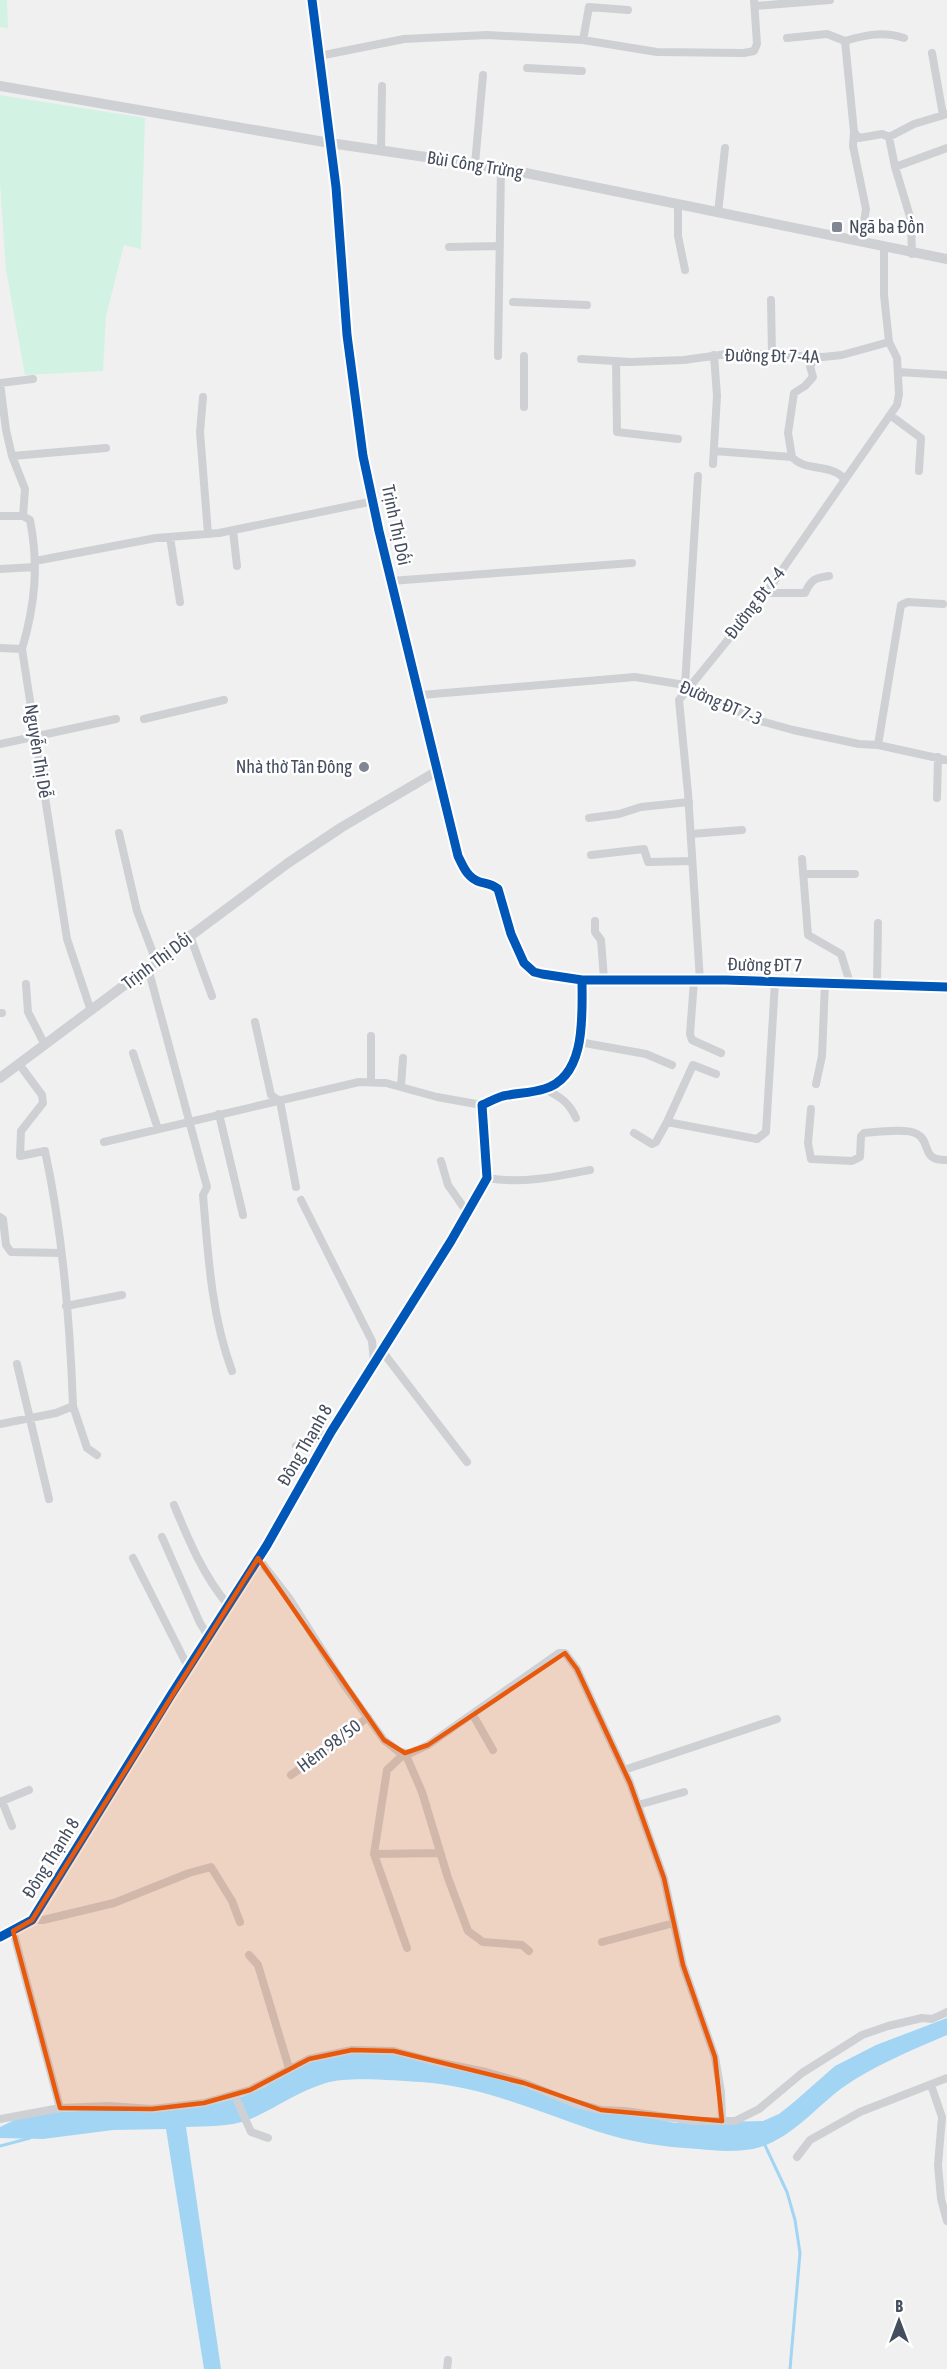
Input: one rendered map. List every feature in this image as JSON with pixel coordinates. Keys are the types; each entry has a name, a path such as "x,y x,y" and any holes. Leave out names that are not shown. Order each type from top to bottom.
{"street":[{"name":"Trịnh Thị Dối","path":"312,0 338,207 347,335 363,456 458,856 464,868 474,879 492,884 498,889 511,934 524,963 534,972 582,980"},
{"path":"319,56 404,39 487,36 583,40 657,52 744,53 754,51 757,44 755,3 830,0"},
{"path":"583,40 589,7 628,10"},
{"path":"787,38 827,34 845,41 865,35 890,33 904,38"},
{"path":"845,41 854,132 853,146 866,209 861,242"},
{"path":"854,132 859,138 882,134 890,137 914,124 945,115 932,52"},
{"path":"527,68 582,71"},
{"path":"475,164 483,75"},
{"name":"Bùi Công Trừng","path":"0,86 330,143 501,168 884,246 912,254 947,259"},
{"path":"381,151 382,86"},
{"path":"890,137 895,167 911,220 912,254"},
{"path":"718,213 725,148"},
{"path":"895,167 947,148"},
{"path":"498,356 501,168"},
{"path":"678,205 678,236 685,270"},
{"path":"449,247 500,246"},
{"name":"Đường Đt 7-4","path":"721,1053 692,1040 690,1034 697,981 689,802 678,700 687,686 766,593 897,405 897,358 889,342 884,295 884,246"},
{"path":"771,300 772,355"},
{"path":"513,303 586,304"},
{"name":"Đường Đt 7-4A","path":"581,359 684,360 734,352 816,357 842,355 889,342"},
{"path":"713,464 717,396 714,355"},
{"path":"524,356 524,407"},
{"path":"816,357 810,366 813,377 795,393 788,433 792,457 805,466 837,471 844,478"},
{"path":"616,361 617,432 678,439"},
{"path":"898,372 947,375"},
{"path":"0,516 23,516 25,489 12,456 0,383 33,379"},
{"path":"203,397 200,432 208,534"},
{"path":"890,416 921,438 919,471"},
{"path":"12,456 60,450 106,448"},
{"path":"714,451 792,457"},
{"path":"687,686 698,476"},
{"path":"0,569 170,537 232,530 374,501"},
{"name":"Nguyễn Thị Dễ","path":"23,516 30,520 36,550 32,615 22,650 67,939 91,1011"},
{"path":"232,530 237,566"},
{"path":"170,537 180,602"},
{"path":"391,581 632,563"},
{"path":"766,593 805,593 808,584 817,578 829,576"},
{"path":"878,745 901,605 908,602 943,604"},
{"path":"0,648 22,650"},
{"name":"Đường ĐT 7-3","path":"421,694 635,677 687,686 753,719 793,730 943,758"},
{"path":"144,718 224,700"},
{"path":"0,744 116,719"},
{"path":"937,798 943,758"},
{"name":"Trịnh Thị Dối","path":"0,1078 297,857 342,827 439,770"},
{"path":"589,818 620,814 641,807 689,802"},
{"path":"691,834 742,830"},
{"path":"119,833 207,1187 203,1195 209,1263 215,1307 232,1371"},
{"path":"591,855 644,849 648,862 692,861"},
{"path":"802,859 808,935 841,954 850,983"},
{"path":"803,874 855,874"},
{"path":"595,921 595,932 601,940 604,979"},
{"path":"877,984 878,923"},
{"path":"190,936 212,996"},
{"path":"104,1142 189,1120 359,1082 371,1081 401,1086 437,1097 482,1105 502,1097 545,1089 557,1084 577,1057 582,980"},
{"name":"Đường ĐT 7","path":"582,980 850,983 947,987"},
{"path":"667,1122 757,1140 766,1132 775,982"},
{"path":"816,1083 822,1056 825,983"},
{"path":"26,984 28,1012 45,1045"},
{"path":"255,1022 271,1095 280,1101 296,1187"},
{"path":"371,1036 371,1081"},
{"path":"579,1042 646,1054 672,1065"},
{"path":"133,1053 158,1129"},
{"path":"401,1086 403,1058"},
{"path":"19,1064 42,1095 43,1103 21,1131 20,1156 45,1151 53,1190 61,1253 73,1406 87,1449 97,1455"},
{"path":"634,1132 652,1144 656,1142 693,1065 716,1074"},
{"path":"545,1089 562,1097 571,1107 576,1118"},
{"path":"482,1105 487,1178 505,1182 541,1179 590,1170"},
{"path":"812,1109 808,1143 812,1159 852,1161 860,1157 861,1136 864,1132 881,1131 917,1133 932,1158 947,1160"},
{"path":"219,1114 243,1215"},
{"path":"441,1161 448,1185 467,1212"},
{"name":"Đông Thạnh 8","path":"0,1937 32,1920 258,1558 331,1432 487,1178"},
{"path":"301,1200 372,1341 374,1363"},
{"path":"0,1216 3,1219 6,1245 10,1252 61,1253"},
{"path":"66,1306 122,1295"},
{"path":"382,1351 467,1462"},
{"path":"17,1364 49,1499"},
{"path":"0,1424 56,1413 73,1406"},
{"path":"296,1446 331,1432"},
{"path":"174,1505 196,1557 215,1589 228,1605"},
{"path":"162,1538 208,1636"},
{"path":"133,1558 188,1668"},
{"path":"258,1558 290,1598 345,1686 384,1740 405,1754 422,1792 440,1853 468,1931 483,1942 522,1945 529,1951"},
{"path":"407,1948 374,1854 387,1770 405,1754 428,1745 559,1653 565,1653 578,1669 624,1770 664,1878 683,1965 715,2057 721,2092 722,2121"},
{"path":"473,1715 493,1750"},
{"name":"Hẻm 98/50","path":"291,1774 328,1749 368,1717"},
{"path":"624,1770 777,1719"},
{"path":"12,1826 1,1801 29,1790"},
{"path":"638,1805 684,1792"},
{"path":"374,1854 440,1853"},
{"path":"32,1920 43,1920 114,1903 189,1873 211,1867 232,1901 240,1922"},
{"path":"602,1942 674,1923"},
{"path":"13,1931 60,2108"},
{"path":"249,1955 258,1965 289,2068"},
{"path":"0,2118 60,2108 109,2106 152,2109 204,2103 236,2096 309,2059 352,2050 394,2050 524,2083 576,2104 601,2110 625,2110 694,2121 735,2121 759,2109 802,2073 862,2035 922,2018 932,2019 947,2012"},
{"path":"797,2157 810,2139 850,2118 947,2078"},
{"path":"931,2085 942,2117 938,2165 941,2199 947,2221"},
{"path":"236,2096 251,2132 268,2138"}],"highlighted area":[{"path":"258,1558 384,1740 405,1753 428,1745 565,1653 577,1669 630,1783 664,1878 683,1965 715,2057 722,2121 601,2110 524,2083 394,2051 352,2050 309,2059 250,2090 204,2103 152,2109 60,2108 13,1931 32,1920"}],"green space":[{"path":"0,0 7,0 8,28 0,27"},
{"path":"0,95 145,118 141,249 124,245 106,316 103,371 25,375 6,270 0,184"}],"water":[{"path":"947,2018 947,2035 867,2073 842,2088 789,2132 766,2145 753,2149 719,2151 646,2143 608,2135 488,2094 444,2084 373,2080 326,2083 241,2122 218,2126 186,2127 221,2369 204,2369 166,2129 113,2130 43,2139 0,2138 0,2127 27,2114 218,2103 265,2087 290,2070 329,2055 379,2051 493,2075 608,2108 675,2123 763,2121 779,2114 835,2066 876,2045"}],"waterway":[{"path":"0,2146 30,2138"},
{"path":"763,2141 787,2192 795,2220 800,2253 790,2369"}],"cycle path":[{"path":"312,0 336,187 347,335 363,456 379,531 458,856 472,878 498,889 511,934 524,963 534,972 582,980 726,980 947,987"},
{"path":"0,1937 32,1920 267,1545 331,1432 451,1241 487,1178 482,1105 503,1096 544,1089 558,1082 568,1072 579,1043 582,980"}],"place":[{"name":"Ngã ba Đồn","path":"837,227"},
{"name":"Nhà thờ Tân Đông","path":"364,767"}]}
